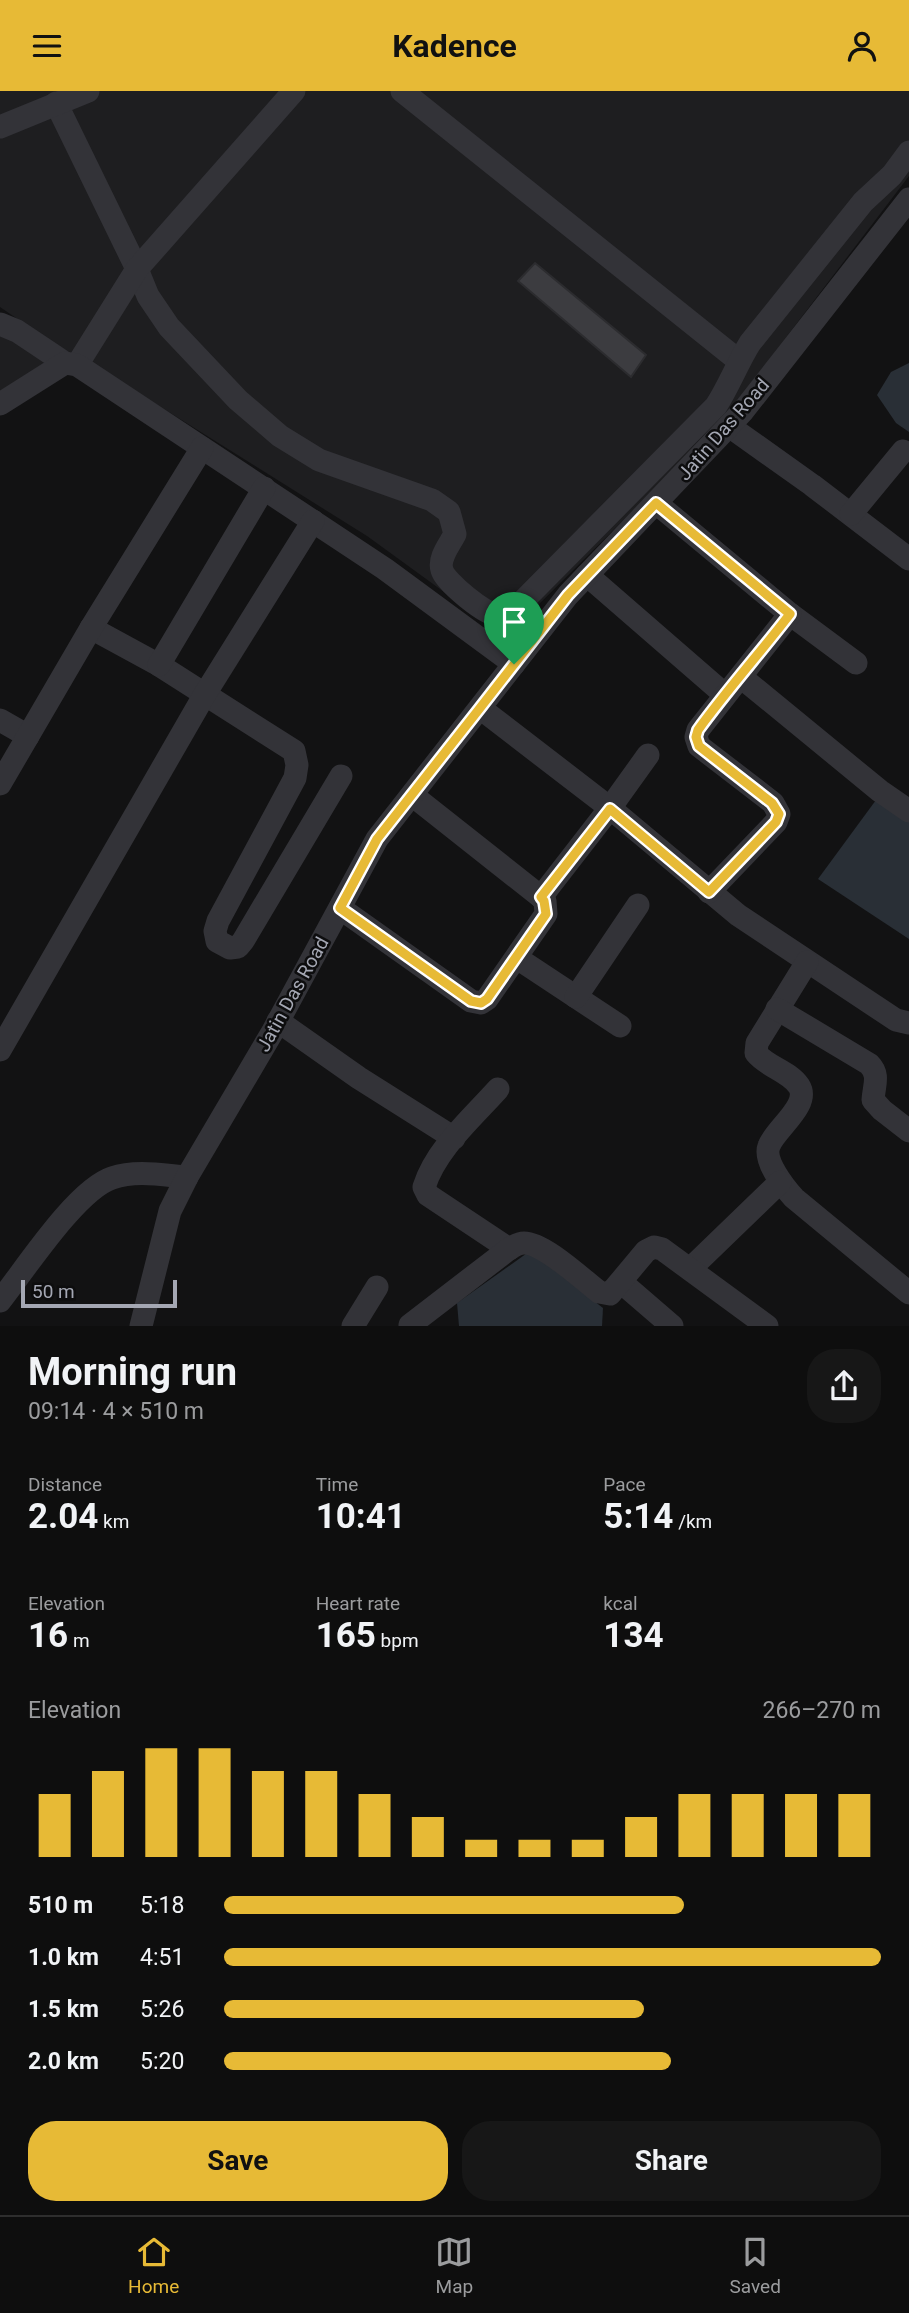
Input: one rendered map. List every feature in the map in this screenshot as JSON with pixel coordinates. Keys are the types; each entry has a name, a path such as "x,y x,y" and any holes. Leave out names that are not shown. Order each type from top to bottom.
{"street":[{"path":"0,127 88,91"},
{"path":"0,404 71,364 137,269 294,91"},
{"path":"402,91 739,361"},
{"path":"56,103 148,296 169,327 238,400 280,436 319,460 432,500 449,512 455,534 442,558 441,569 448,580 488,613 498,615 508,612 522,601 716,406 750,343 863,202 892,175 909,152"},
{"name":"Jatin Das Road","path":"141,1326 170,1211 377,839 568,595 729,426 909,199"},
{"path":"0,324 17,331 71,364 264,488 385,569 514,664"},
{"path":"729,426 909,559"},
{"path":"0,784 91,628 202,448"},
{"path":"851,514 903,451"},
{"path":"159,665 264,488"},
{"path":"656,503 790,614 856,663"},
{"path":"0,1050 205,694 313,521"},
{"path":"587,575 724,694"},
{"path":"709,892 776,822 779,814 772,803 699,746 696,737 698,730 790,614"},
{"path":"91,628 159,665 294,751 297,765 295,778 218,921 215,932 218,941 230,948 237,947 243,941 341,776"},
{"path":"741,677 880,791 909,811"},
{"path":"480,708 610,809 738,915 896,1020 909,1023"},
{"path":"0,720 28,736"},
{"path":"541,897 610,809 648,755"},
{"path":"340,908 471,1001 481,1003 487,999 517,958 546,914 541,897 412,795"},
{"path":"576,997 638,905"},
{"path":"517,958 620,1026"},
{"path":"807,963 757,1043 756,1053 762,1061 791,1078 799,1086 802,1096 797,1108 769,1146 769,1154 780,1182 794,1198 909,1293"},
{"path":"777,1009 869,1064 875,1070 877,1080 873,1100 881,1110 909,1131"},
{"path":"278,1021 359,1078 454,1138"},
{"path":"498,1089 454,1138 428,1173 424,1187 428,1195 509,1249"},
{"path":"0,1301 67,1214 92,1190 110,1178 142,1173 187,1177"},
{"path":"690,1269 780,1182"},
{"path":"410,1325 509,1249 527,1242 540,1247 599,1292 610,1294 646,1251 654,1247 662,1249 767,1326"},
{"path":"621,1282 672,1326"},
{"path":"353,1326 377,1287"}],"shaded area":[{"path":"0,91 909,91 909,176 720,424 506,637 367,536 100,369 51,342 0,307"},
{"path":"0,332 55,360 0,391"},
{"path":"909,363 909,432 896,423 877,395 891,372"},
{"path":"876,800 909,822 909,939 818,879"},
{"path":"530,1251 603,1308 602,1326 459,1326 457,1303"}],"building":[{"path":"535,263 646,355 631,377 518,281"}],"route":[{"path":"656,503 790,614 741,677 724,694 698,730 696,737 699,746 772,803 779,814 776,822 709,892 610,809 541,897 547,908 546,914 517,958 487,999 481,1003 471,1001 340,908 377,839 514,664 568,595 656,503"}]}
